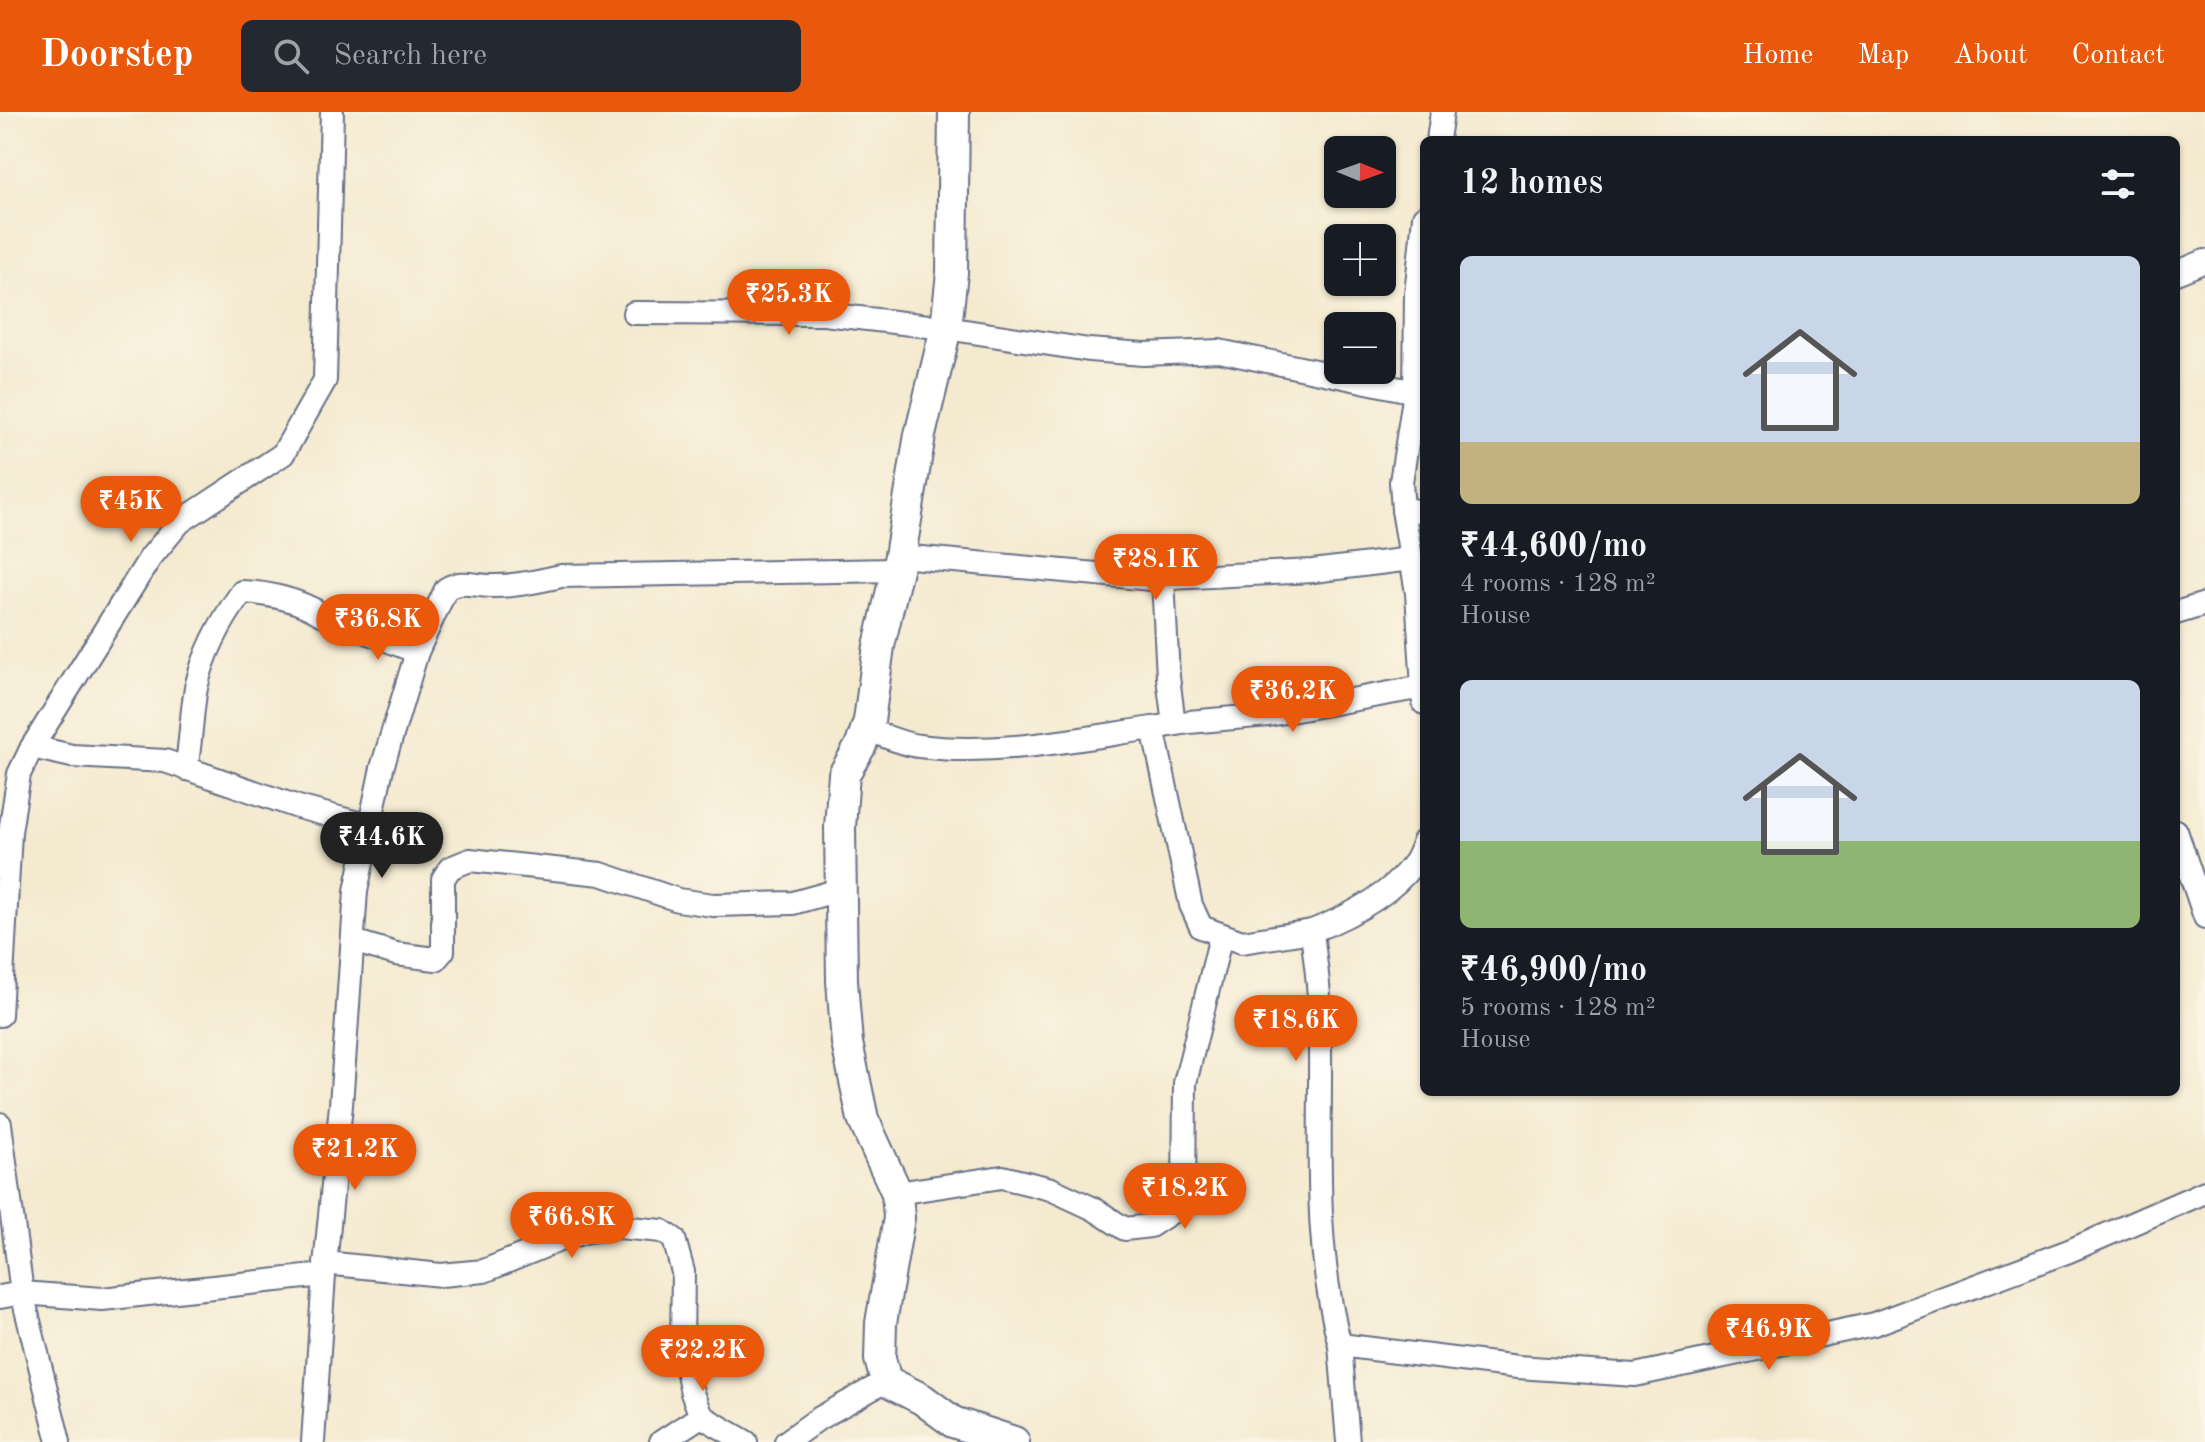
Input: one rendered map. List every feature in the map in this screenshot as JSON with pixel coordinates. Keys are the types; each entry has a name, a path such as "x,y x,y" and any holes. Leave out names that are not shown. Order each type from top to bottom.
{"main road":[{"path":"954,112 952,273 946,328 920,435 866,729 861,745 844,774 839,890 842,981 847,1043 863,1119 897,1193 899,1218 881,1323 880,1359 886,1381 922,1399 953,1422 1014,1442"}],"street":[{"path":"0,1015 10,832 19,774 32,747 150,558 180,522 283,454 325,380 332,112"},
{"path":"1439,136 1442,112"},
{"path":"1420,256 1416,294 1415,392 1401,482 1414,511 1411,559 1420,640"},
{"path":"2180,271 2205,261"},
{"path":"634,313 824,314 946,328 1089,350 1144,354 1219,351 1415,392"},
{"path":"313,1442 356,891 382,768 417,652 446,589 463,582 491,587 532,583 561,576 898,563 1163,579 1367,567 1411,559"},
{"path":"1163,579 1168,677 1163,726 1191,905 1201,927 1242,942 1312,931 1337,921 1386,891 1415,863 1420,851"},
{"path":"186,769 196,688 219,625 242,592 257,592 308,606 417,652"},
{"path":"2180,612 2205,604"},
{"path":"866,729 915,746 962,750 1026,746 1163,726 1268,715 1420,688"},
{"path":"32,747 72,756 165,761 298,807 369,826"},
{"path":"2180,843 2205,917"},
{"path":"353,941 396,954 436,959 443,951 443,879 450,868 470,860 601,874 678,900 713,905 793,903 839,890"},
{"path":"1312,931 1319,997 1319,1200 1324,1266 1340,1345 1348,1442"},
{"path":"897,1193 1002,1177 1051,1189 1094,1209 1125,1229 1150,1226 1173,1211 1184,1199 1185,1083 1221,936"},
{"path":"0,1124 11,1295 59,1442"},
{"path":"1340,1345 1518,1367 1635,1375 1874,1324 2069,1251 2205,1192"},
{"path":"11,1295 102,1299 325,1269 441,1275 484,1271 588,1231 619,1227 662,1231 674,1239 683,1272 682,1344 692,1393 701,1416 746,1442"},
{"path":"786,1442 818,1419 886,1381"},
{"path":"661,1442 701,1416"}]}
